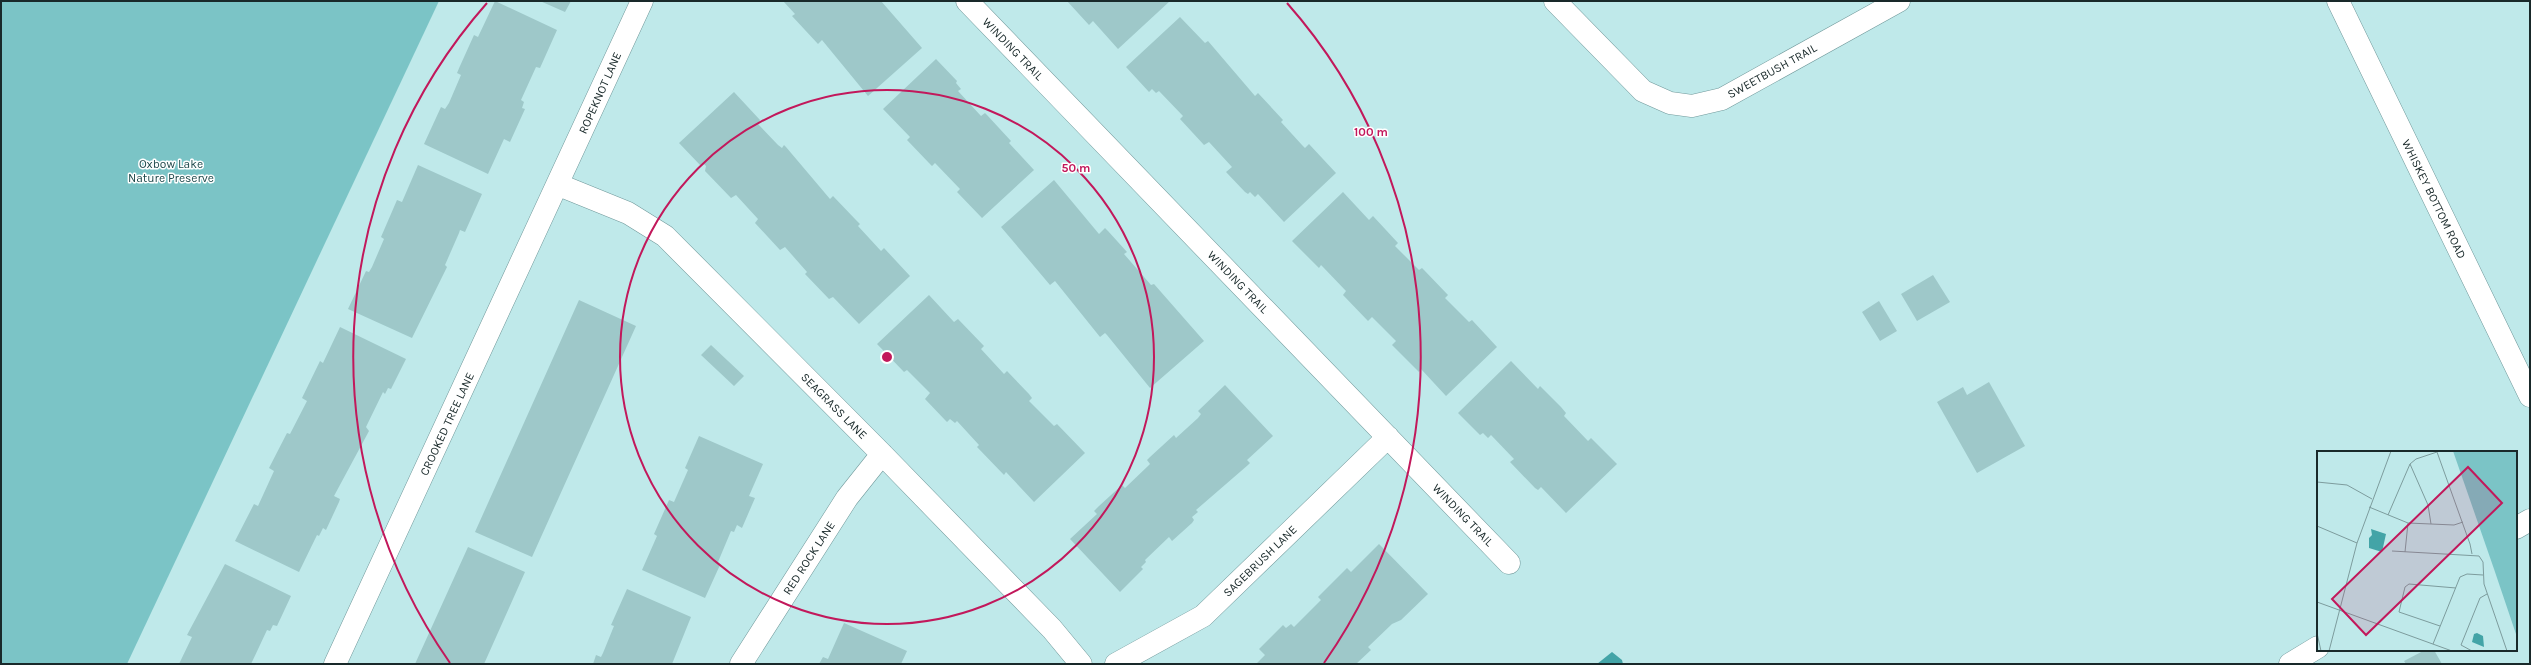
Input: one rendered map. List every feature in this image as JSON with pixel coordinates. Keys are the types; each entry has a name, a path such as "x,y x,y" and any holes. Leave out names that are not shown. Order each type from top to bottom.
{"street":[{"name":"ROPEKNOT LANE","path":"558,185 642,1"},
{"name":"WINDING TRAIL","path":"967,1 1509,563"},
{"name":"SWEETBUSH TRAIL","path":"1555,1 1643,91 1670,103 1692,106 1722,99 1899,1"},
{"name":"WHISKEY BOTTOM ROAD","path":"2338,1 2530,396"},
{"name":"SEAGRASS LANE","path":"558,185 628,213 665,236 882,454 1052,629 1081,664"},
{"name":"CROOKED TREE LANE","path":"335,664 558,185"},
{"name":"SAGEBRUSH LANE","path":"1116,664 1203,616 1388,437"},
{"name":"RED ROCK LANE","path":"741,664 847,498 882,454"},
{"path":"2517,527 2530,520"},
{"path":"2290,664 2317,648"}],"green space":[{"name":"Oxbow Lake Nature Preserve","path":"1,1 439,1 127,664 1,664"}],"shaded area":[{"path":"1612,652 1622,660 1623,664 1597,664"}],"building":[{"path":"495,1 557,30 540,68 536,67 521,100 524,102 522,108 525,109 510,142 504,139 488,174 424,144 441,107 445,109 449,103 461,75 457,73 460,66 474,35 478,37"},
{"path":"540,1 571,1 565,12"},
{"path":"783,1 881,1 922,48 868,96 822,40 818,44 792,16 795,14"},
{"path":"1067,1 1170,1 1118,49 1093,21 1089,25"},
{"path":"1180,17 1205,43 1208,41 1255,96 1258,93 1283,120 1281,122 1305,148 1309,144 1336,173 1284,222 1258,194 1255,197 1250,192 1248,194 1245,192 1226,172 1232,167 1209,142 1204,145 1180,119 1183,116 1159,91 1156,93 1152,89 1149,92 1126,67"},
{"path":"936,59 957,81 956,83 961,89 958,91 981,116 985,113 987,115 1011,141 1009,143 1034,170 982,218 957,192 960,189 935,163 932,166 929,163 907,140 910,137 883,109"},
{"path":"734,92 760,120 758,124 778,145 782,148 784,145 830,199 833,196 860,224 858,226 881,251 884,248 910,276 859,324 833,297 829,299 805,274 807,272 785,247 780,250 755,223 758,219 736,195 731,198 705,171 706,166 704,164 701,166 679,143"},
{"path":"418,165 482,194 465,232 460,230 445,265 447,267 412,338 348,309 366,271 369,272 372,267 384,239 381,237 397,200 402,202"},
{"path":"1054,180 1099,234 1105,228 1108,231 1127,252 1124,254 1151,285 1154,284 1204,341 1150,388 1107,335 1105,333 1100,337 1055,281 1050,285 1001,227"},
{"path":"1343,192 1369,220 1373,216 1398,243 1395,246 1419,270 1422,268 1448,295 1445,298 1469,322 1472,320 1497,347 1446,396 1421,369 1419,372 1392,345 1396,341 1372,317 1368,321 1343,295 1346,291 1323,267 1321,265 1319,268 1292,241"},
{"path":"1933,275 1950,302 1917,321 1901,294"},
{"path":"929,295 954,322 958,319 984,346 981,349 1004,374 1007,371 1029,394 1032,398 1029,401 1054,426 1057,424 1085,453 1034,502 1006,472 1004,475 977,447 979,445 957,421 955,423 950,419 947,422 945,420 925,399 930,393 907,370 904,372 877,344"},
{"path":"579,300 636,326 532,557 475,532"},
{"path":"1879,301 1897,331 1880,341 1862,312"},
{"path":"340,327 406,359 391,389 388,388 385,394 383,392 366,427 369,431 334,496 340,499 326,530 323,528 319,536 317,535 299,572 235,541 254,504 258,506 274,471 269,468 287,433 290,434 307,401 302,398 320,361 323,363"},
{"path":"711,345 744,376 734,386 701,355"},
{"path":"1511,361 1538,389 1540,386 1561,407 1566,413 1564,416 1588,441 1591,438 1617,464 1566,513 1541,487 1538,490 1535,488 1510,462 1514,459 1491,435 1488,438 1483,433 1480,435 1458,413"},
{"path":"1989,382 2025,446 1977,473 1937,402 1963,387 1967,395"},
{"path":"1225,385 1273,436 1247,460 1250,463 1248,465 1196,510 1198,512 1192,517 1194,520 1192,523 1172,541 1169,537 1145,560 1146,562 1141,567 1143,569 1120,592 1070,539 1097,514 1094,511 1099,506 1122,485 1125,488 1150,464 1147,460 1150,457 1174,435 1176,438 1198,418 1201,414 1198,411"},
{"path":"699,436 763,464 749,496 755,498 742,528 737,525 734,532 731,531 718,562 720,565 705,598 642,570 657,536 654,534 669,500 674,502 688,470 685,468"},
{"path":"1379,544 1428,594 1401,620 1392,624 1368,647 1371,650 1356,664 1256,664 1265,655 1259,649 1283,625 1286,628 1291,624 1294,627 1321,600 1318,597 1347,568 1351,572"},
{"path":"468,547 525,572 484,664 415,664"},
{"path":"225,564 291,596 277,626 273,625 270,631 267,630 251,664 179,664 192,637 187,635"},
{"path":"627,589 691,617 672,664 593,664 596,655 601,657 603,653 614,626 611,625"},
{"path":"844,623 907,651 901,664 819,664 823,657 828,659"},
{"path":"2423,651 2435,651 2442,664 2406,664 2404,661"}]}
